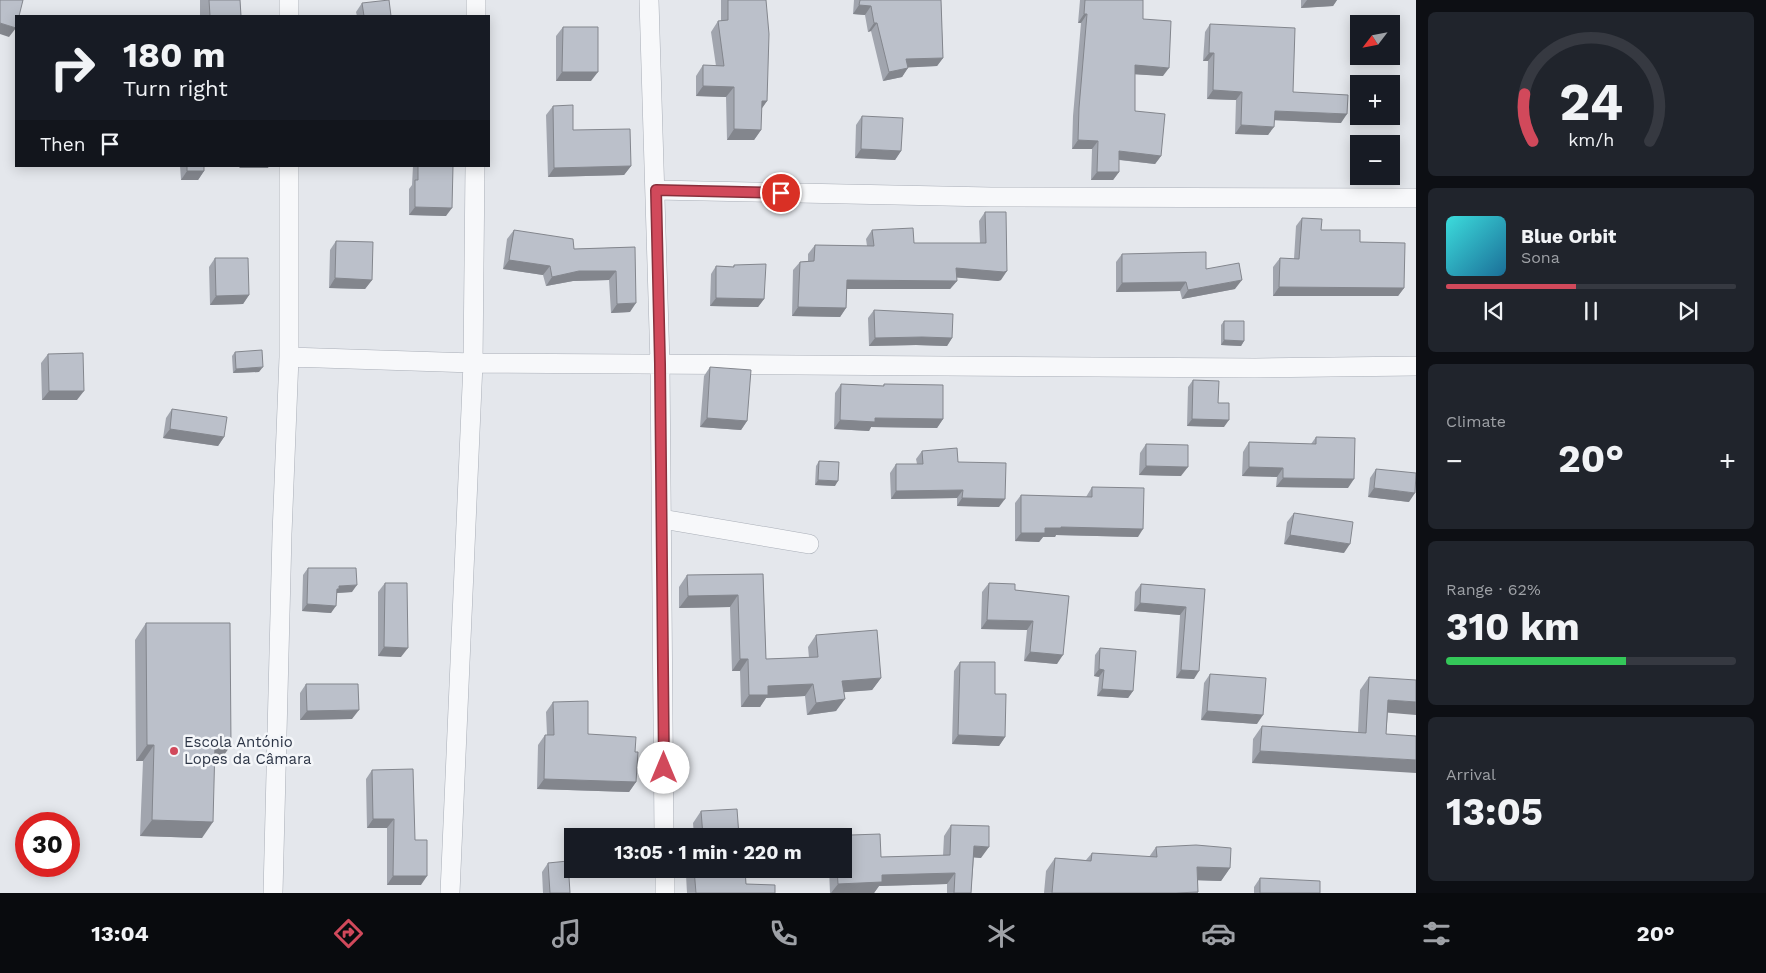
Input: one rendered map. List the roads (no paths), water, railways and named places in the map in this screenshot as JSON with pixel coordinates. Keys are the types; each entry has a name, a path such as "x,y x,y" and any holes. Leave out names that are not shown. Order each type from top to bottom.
{"street":[{"path":"289,0 289,15"},
{"path":"476,0 476,15"},
{"path":"650,0 660,364 664,828"},
{"path":"273,893 289,357 289,167"},
{"path":"450,893 473,363 475,167"},
{"path":"656,190 991,197 1416,198"},
{"path":"289,357 473,363 1245,368 1416,366"},
{"path":"662,519 809,544"},
{"path":"664,878 665,893"}],"place":[{"name":"Escola António Lopes da Câmara","path":"174,751"}]}
